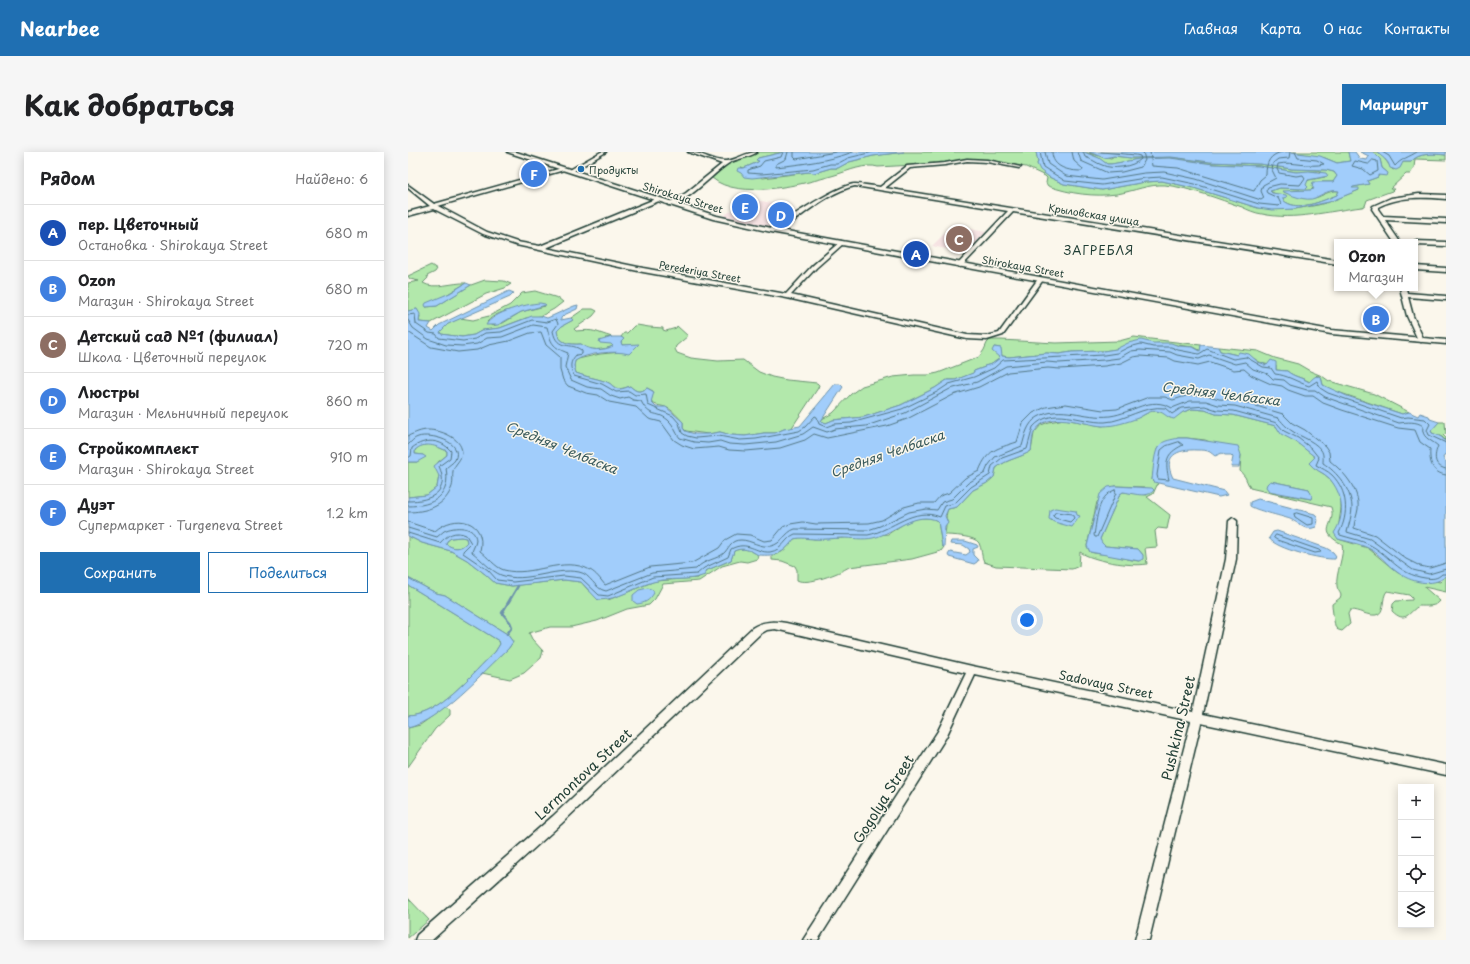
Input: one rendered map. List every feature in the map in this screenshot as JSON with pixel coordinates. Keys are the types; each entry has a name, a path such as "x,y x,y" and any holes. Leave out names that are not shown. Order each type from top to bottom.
{"street":[{"name":"Shirokaya Street","path":"510,152 726,221 1040,280 1331,332 1446,342"},
{"path":"408,214 566,170 604,152"},
{"path":"690,152 725,163"},
{"path":"670,204 688,194 725,163 755,152"},
{"path":"881,188 909,167 945,164 967,160 986,161 1019,167"},
{"name":"Крыловская улица","path":"776,231 848,186 860,185 1334,262"},
{"name":"Perederiya Street","path":"408,186 433,206 484,233 516,243 643,270 787,296 967,337 987,338 1001,334 1040,280"},
{"path":"1395,239 1375,209 1376,206 1391,199 1410,196 1446,197"},
{"path":"541,248 657,200"},
{"path":"960,265 1012,210"},
{"path":"1381,218 1446,221"},
{"path":"787,296 814,267 841,243"},
{"path":"1418,243 1446,244"},
{"path":"1418,268 1446,270"},
{"path":"1403,291 1410,316 1421,340"},
{"path":"1404,295 1446,298"},
{"name":"Pushkina Street","path":"1142,940 1197,716 1231,559 1233,521"},
{"name":"Sadovaya Street","path":"761,627 773,625 782,626 972,670 1197,716 1446,770"},
{"name":"Lermontova Street","path":"422,940 557,820 761,627"},
{"name":"Gogolya Street","path":"810,940 942,734 972,670"}],"shaded area":[{"path":"750,199 778,204 772,209 797,214 775,229 721,217"},
{"path":"952,226 986,232 966,253 932,246"}],"green space":[{"path":"758,152 784,152 758,158 760,161 744,168 741,167 763,178 809,172 814,173 831,168 838,168 849,162 873,156 904,152 1036,152 1037,164 1049,177 1064,184 1102,190 1145,182 1162,181 1194,188 1258,208 1295,209 1329,202 1359,190 1352,187 1369,184 1367,181 1378,177 1378,175 1388,173 1382,168 1380,159 1373,152 1380,154 1393,170 1401,166 1402,162 1411,162 1414,159 1422,155 1446,155 1446,160 1415,159 1414,168 1410,174 1406,174 1390,189 1394,189 1392,191 1367,200 1365,206 1362,207 1312,215 1274,216 1257,213 1204,194 1175,186 1159,185 1108,195 1074,193 1048,186 1046,183 1047,178 1045,176 1026,167 974,159 931,164 878,167 868,166 790,186 755,190 724,185 712,178 729,163"},
{"path":"1084,152 1111,158 1114,156 1131,158 1171,157 1210,162 1260,164 1292,169 1326,170 1334,172 1337,176 1333,182 1319,182 1311,190 1284,192 1301,197 1314,198 1339,191 1337,195 1317,203 1295,206 1289,204 1283,200 1283,198 1270,191 1280,188 1300,189 1309,180 1325,177 1320,171 1296,172 1259,166 1213,164 1170,158 1139,159 1107,164 1095,156"},
{"path":"1291,152 1348,152 1350,161 1337,163 1325,158"},
{"path":"431,265 437,269 435,272 427,276 428,278 423,283 438,286 466,283 426,307 437,306 471,285 485,280 504,281 511,284 505,288 486,294 431,323 419,322 420,317 417,309 408,311 408,283 419,281 410,279 408,276"},
{"path":"535,291 558,298 563,302 541,316 526,318 500,328 483,330 474,335 462,337 441,334 440,332 448,324 460,318 473,320 489,316 510,305 522,293","holes":["545,306 521,312 503,323 492,326 487,322 499,313 514,309"]},
{"path":"584,309 593,309 597,311 593,316 574,329 576,331 595,331 612,337 605,338 613,346 601,349 592,349 584,347 581,344 573,344 562,341 557,331 562,326 573,320 571,318"},
{"path":"637,325 663,328 663,330 666,331 676,328 677,326 688,336 676,346 675,349 677,353 691,358 718,361 743,360 759,372 772,377 817,383 819,385 818,388 791,429 784,429 775,433 745,436 731,435 720,432 708,434 686,431 683,428 683,422 672,411 651,402 653,391 647,388 642,391 638,391 634,390 630,386 620,389 608,382 576,373 574,366 575,361 578,359 600,354 632,351 638,345 622,345 621,342 624,339 621,337 624,333 627,333"},
{"path":"1134,337 1201,345 1201,351 1194,347 1159,343 1103,351 1059,354 1047,353 1009,357 1002,356 1000,348 994,347 1000,358 992,364 955,380 947,380 935,388 901,405 864,417 833,420 826,423 821,421 833,413 851,394 862,386 893,377 938,373 979,357 990,340 1056,343 1119,341"},
{"path":"1218,347 1258,351 1275,358 1298,364 1329,381 1374,394 1409,412 1402,414 1329,389 1323,385 1321,377 1317,375 1310,382 1292,375 1287,371 1276,370 1276,366 1262,363 1255,359 1220,351"},
{"path":"1192,409 1205,410 1216,414 1233,415 1276,426 1283,434 1297,442 1315,457 1309,463 1329,478 1335,486 1341,501 1338,539 1368,548 1398,573 1440,582 1446,576 1446,592 1424,587 1440,601 1433,605 1419,606 1407,616 1401,617 1392,611 1393,604 1396,601 1412,600 1412,598 1409,595 1387,591 1379,614 1373,615 1350,610 1348,614 1350,624 1342,631 1337,629 1335,626 1332,604 1340,598 1341,595 1337,587 1337,576 1343,548 1342,544 1334,539 1328,531 1332,513 1331,507 1250,488 1245,477 1240,471 1241,455 1205,440 1178,438 1157,449 1152,480 1158,483 1153,494 1147,497 1170,515 1167,529 1158,528 1155,531 1157,547 1145,548 1147,564 1132,565 1103,561 1080,552 1079,566 1072,569 996,566 984,562 980,545 977,541 963,536 944,535 948,509 957,507 973,490 987,483 994,477 996,468 1000,465 1031,451 1034,433 1041,425 1064,419 1102,426 1140,417 1151,411 1163,412 1170,418","holes":["1270,481 1309,489 1311,499 1273,493 1269,491","1115,486 1145,487 1147,495 1123,492 1120,494 1100,539 1101,543 1105,546 1138,549 1143,555 1139,561 1090,552 1087,546 1097,502"]},
{"path":"1439,422 1445,422 1446,434 1443,435 1446,438 1446,441 1442,437 1432,433 1431,430"},
{"path":"431,444 447,451 447,455 438,462 439,476 437,487 427,495 408,497 408,462 417,462 423,455 415,454 415,450 420,446"},
{"path":"920,518 931,518 938,521 942,546 944,547 941,551 912,559 849,567 831,575 808,581 797,580 797,570 795,566 782,561 772,560 772,555 782,552 793,539 804,537 814,539 842,538 888,534 908,521"},
{"path":"408,536 422,543 451,551 467,560 495,583 512,586 564,580 581,582 588,590 608,600 655,581 698,578 705,571 731,560 734,551 740,549 758,555 757,559 747,562 740,561 722,566 699,581 663,584 655,599 649,605 627,609 597,621 571,627 550,627 529,633 532,639 543,651 541,658 524,673 510,679 482,673 508,649 513,642 507,634 445,595 436,593 408,578"},
{"path":"451,538 466,538 467,542 465,545 454,548 446,544"},
{"path":"408,585 499,641 500,644 495,652 444,701 432,709 420,714 408,716"},
{"path":"445,707 450,709 450,715 435,729 408,767 408,728 420,725"},
{"path":"408,898 429,920 408,938"}],"water":[{"path":"784,152 904,152 873,156 849,162 838,168 831,168 814,173 809,172 752,178 744,177 737,171 738,168 744,168 758,162 759,161 756,160 758,158"},
{"path":"1036,152 1084,152 1099,158 1107,164 1139,159 1170,158 1213,164 1259,166 1296,172 1309,171 1326,173 1328,176 1308,180 1306,185 1308,187 1306,189 1280,188 1270,191 1272,193 1286,195 1287,197 1283,198 1283,200 1295,206 1317,203 1337,195 1339,191 1330,191 1312,199 1303,199 1282,191 1314,189 1312,186 1313,182 1333,182 1337,176 1334,172 1326,170 1292,169 1260,164 1210,162 1171,157 1131,158 1114,156 1104,158 1089,152 1291,152 1320,156 1337,163 1350,161 1348,152 1355,152 1360,159 1367,160 1369,156 1360,152 1373,152 1380,159 1382,168 1388,173 1387,176 1378,175 1378,177 1367,181 1369,184 1353,187 1352,188 1359,188 1359,190 1329,202 1295,209 1272,210 1258,208 1194,188 1162,181 1145,182 1102,190 1064,184 1049,177 1040,170 1037,164"},
{"path":"1377,152 1446,152 1446,155 1422,155 1411,162 1403,162 1400,168 1396,170 1390,168 1386,161"},
{"path":"466,283 471,285 437,306 426,307 426,303 450,293"},
{"name":"Средняя Челбаска","path":"509,291 514,293 510,297 448,324 440,332 441,334 462,337 474,335 483,330 500,328 532,316 547,318 578,305 577,309 561,318 561,320 571,318 573,320 562,326 557,331 562,341 573,344 581,344 588,348 597,350 613,346 611,344 600,343 599,341 612,337 621,337 624,339 621,342 622,345 639,344 629,354 616,352 601,353 580,358 575,361 574,366 576,373 608,382 617,389 630,386 636,391 642,391 647,388 654,392 651,402 656,407 666,407 683,422 683,428 685,431 695,434 720,432 731,435 745,436 775,433 784,429 800,426 835,384 840,384 843,387 821,421 826,423 833,420 864,417 901,405 935,388 947,380 955,380 973,373 974,371 985,367 984,366 992,364 1000,358 992,351 994,347 1001,348 1002,356 1009,357 1047,353 1059,354 1103,351 1116,349 1128,343 1141,340 1153,343 1171,343 1179,346 1193,347 1200,351 1201,345 1218,347 1220,351 1237,355 1239,352 1249,354 1258,362 1267,365 1271,360 1276,362 1276,370 1287,371 1292,375 1309,382 1313,378 1319,376 1321,377 1323,385 1347,396 1402,414 1409,412 1418,416 1420,413 1439,422 1431,431 1432,433 1443,438 1446,446 1446,454 1443,458 1446,462 1446,576 1441,580 1428,583 1408,579 1402,576 1376,553 1368,548 1338,539 1334,533 1340,519 1341,505 1340,498 1334,484 1329,478 1309,463 1315,457 1296,442 1281,434 1276,426 1233,415 1216,414 1205,410 1192,409 1183,412 1174,419 1161,412 1153,411 1121,424 1103,426 1076,421 1057,420 1048,421 1040,425 1033,435 1031,451 1000,465 996,468 994,477 987,483 973,490 957,507 948,509 945,516 948,523 945,527 944,547 942,546 938,521 930,518 921,518 913,520 873,538 797,538 794,539 783,551 770,555 758,555 740,549 734,551 731,560 705,571 705,575 692,578 653,582 612,598 598,600 581,582 564,580 512,586 495,583 467,560 451,551 422,543 408,536 408,497 427,495 437,487 439,476 434,466 447,455 447,451 431,445 419,447 415,450 415,454 426,457 417,462 408,462 408,311 417,309 420,314 419,322 431,323 428,328 433,331 439,325","holes":["451,538 466,538 467,542 465,545 457,548 446,544"]},
{"path":"540,303 546,305 521,312 498,325 486,325 495,316 502,313 519,307"},
{"path":"1178,438 1238,446 1241,455 1239,467 1231,467 1233,457 1231,455 1225,455 1222,453 1215,456 1206,450 1183,451 1173,455 1170,459 1169,464 1173,478 1224,491 1227,495 1219,497 1154,482 1152,480 1154,461 1158,447 1168,440"},
{"path":"1270,481 1309,489 1312,496 1311,499 1269,491 1266,487"},
{"path":"1108,487 1152,488 1154,490 1151,493 1144,495 1123,492 1120,494 1100,539 1105,546 1138,549 1143,555 1143,559 1139,561 1090,552 1087,546 1100,494"},
{"path":"1258,499 1315,514 1318,520 1316,527 1305,528 1290,519 1250,506 1250,502"},
{"path":"1055,508 1076,511 1077,515 1080,516 1072,527 1054,522 1049,519 1050,510"},
{"path":"1277,531 1326,548 1333,552 1336,556 1335,559 1310,556 1280,546 1269,538 1273,532"},
{"path":"951,541 965,541 977,545 978,547 973,549 973,555 978,560 977,562 974,564 949,557 948,555 950,552 966,555 970,552 969,549 963,545 950,544"},
{"path":"408,578 436,593 445,595 507,634 513,642 508,649 474,682 447,706 433,716 408,728 408,716 420,714 432,709 444,701 495,652 500,644 499,641 408,585"},
{"path":"648,588 653,590 654,593 649,600 637,604 633,601 633,595 639,590"}],"waterway":[{"path":"507,634 512,627 510,622 502,613 518,586"}],"place":[{"name":"Продукты","path":"581,169"},
{"name":"Дуэт","path":"534,174"},
{"name":"Стройкомплект","path":"745,207"},
{"name":"Люстры","path":"781,215"},
{"name":"Детский сад №1 (филиал)","path":"959,239"},
{"name":"пер. Цветочный","path":"916,254"},
{"name":"Ozon","path":"1376,319"}],"district":[{"name":"ЗАГРЕБЛЯ","path":"1099,250"}]}
